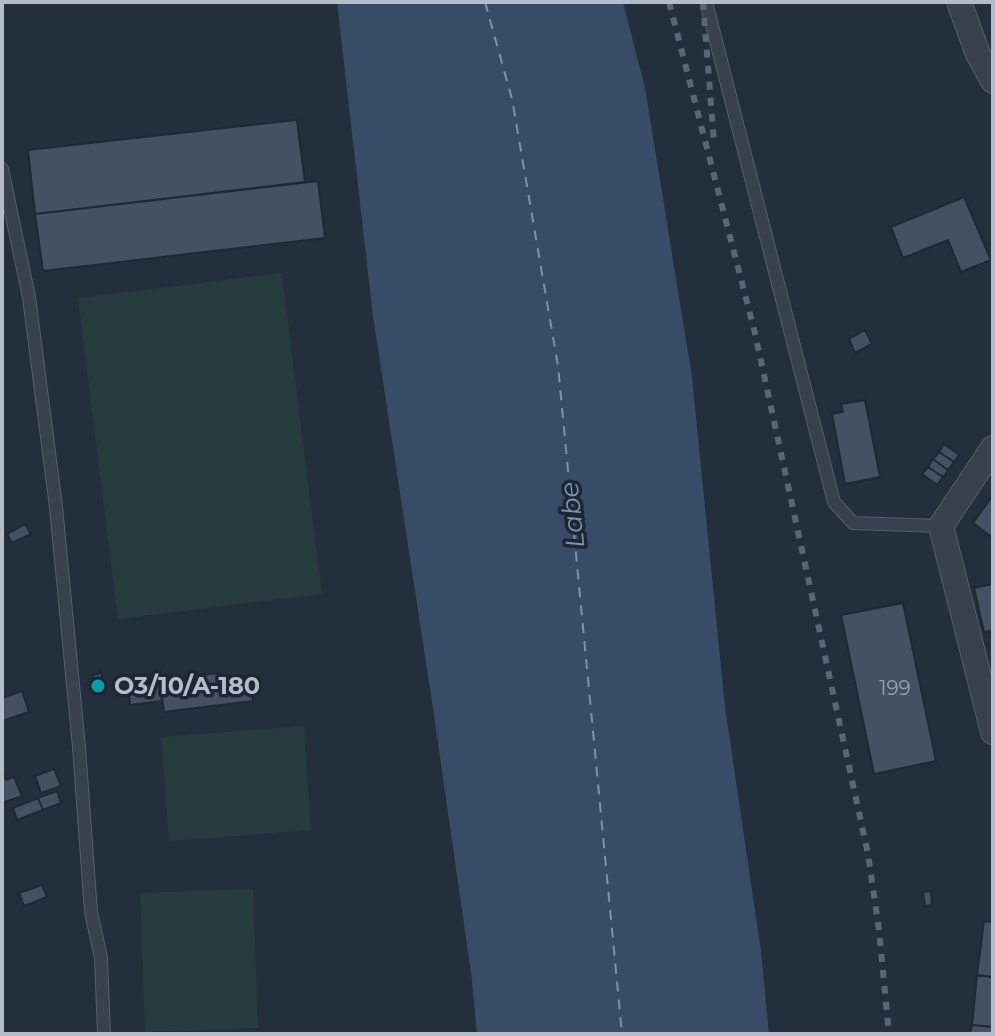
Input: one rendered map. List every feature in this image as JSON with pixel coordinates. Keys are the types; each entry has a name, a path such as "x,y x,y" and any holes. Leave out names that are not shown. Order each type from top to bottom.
{"street":[{"path":"959,2 978,54 993,81"},
{"path":"993,448 941,526 993,732"}],"lane":[{"path":"707,6 834,502 853,523 941,526"},
{"path":"2,169 29,297 56,507 91,912 101,958 104,1034"}],"green space":[{"path":"282,273 322,594 118,619 78,298"},
{"path":"304,726 311,830 169,841 161,737"},
{"path":"253,889 258,1028 145,1032 140,893"}],"water":[{"name":"Labe","path":"337,2 623,2 645,88 692,377 725,707 761,951 769,1034 477,1034 434,715 373,316"}],"building":[{"path":"297,120 305,182 35,214 28,150"},
{"path":"318,181 325,238 43,271 35,214"},
{"path":"964,197 991,260 961,272 948,240 903,258 891,227"},
{"path":"865,330 872,344 855,353 849,339"},
{"path":"865,400 880,477 845,484 832,414 843,412 841,404"},
{"path":"944,444 959,455 954,462 939,452"},
{"path":"939,452 954,462 948,470 933,459"},
{"path":"933,459 948,470 943,477 928,467"},
{"path":"928,467 943,477 937,485 922,474"},
{"path":"993,495 993,538 973,523"},
{"path":"25,524 31,534 12,543 7,534"},
{"path":"993,584 992,638 990,631 984,632 974,588"},
{"path":"903,603 936,761 874,774 841,615"},
{"name":"O3/10/A-180","path":"101,670 105,696 103,691 94,691 92,680 94,675 100,673"},
{"path":"218,673 219,681 250,677 253,701 164,712 160,680"},
{"path":"160,680 162,701 130,705 128,684"},
{"path":"22,691 29,712 2,721 2,698"},
{"path":"2,769 6,780 14,777 22,796 2,803"},
{"path":"54,769 61,786 41,793 35,776"},
{"path":"57,791 61,803 43,810 38,798"},
{"path":"38,798 43,810 17,820 13,808"},
{"path":"42,885 47,897 24,906 19,893"},
{"path":"931,891 932,905 925,906 923,892"},
{"path":"984,921 993,922 993,977 977,975"},
{"path":"977,975 993,977 993,1027 972,1025"},
{"path":"972,1025 993,1027 993,1034 970,1034"}],"ferry route":[{"path":"485,2 512,99 558,366 622,1034"}],"railway":[{"path":"669,2 754,329 868,854 889,1034"},
{"path":"703,2 714,142"}],"place":[{"name":"O3/10/A-180","path":"98,686"}]}
